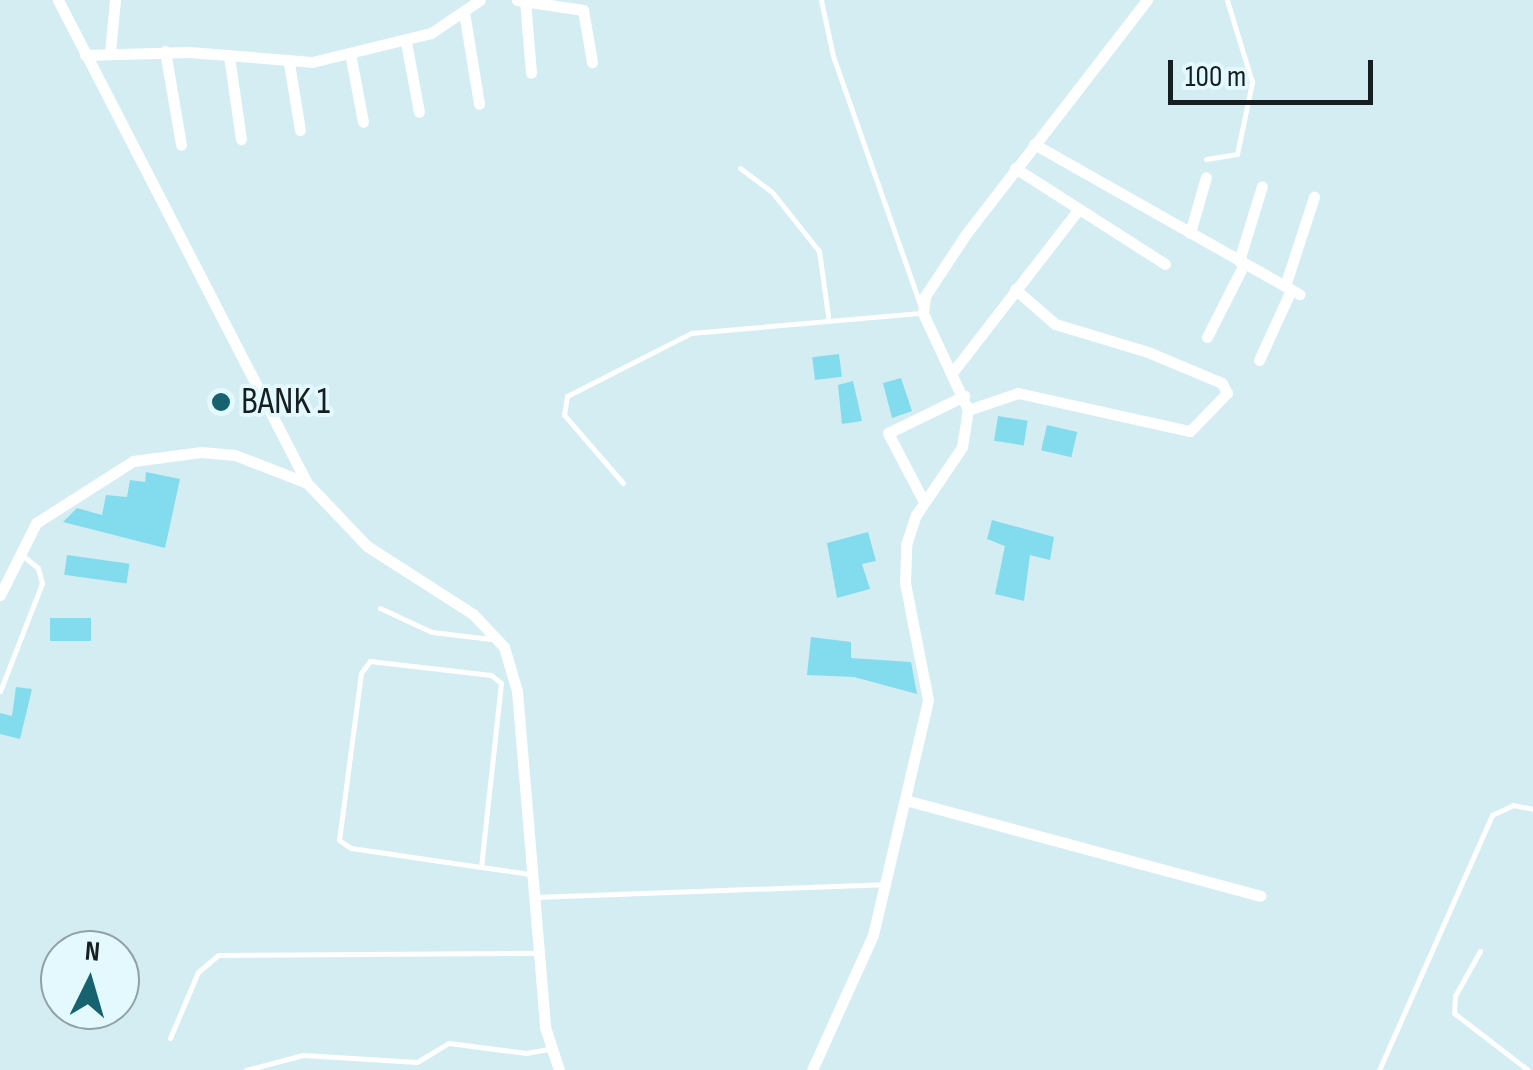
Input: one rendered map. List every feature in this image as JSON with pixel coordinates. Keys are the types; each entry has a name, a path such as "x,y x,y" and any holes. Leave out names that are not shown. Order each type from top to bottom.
{"street":[{"path":"58,0 307,484 367,546 474,614 498,639 516,679 536,953 550,1049 558,1070"},
{"path":"110,52 115,0"},
{"path":"85,55 166,51 288,63 406,42 480,0"},
{"path":"531,73 521,0 584,10 592,62"},
{"path":"812,1070 844,1008 888,884 909,801 928,680 905,564 910,529 962,447 968,410 923,313 930,287 1015,168 1147,0"},
{"path":"464,12 478,104"},
{"path":"406,42 419,112"},
{"path":"166,51 180,145"},
{"path":"350,53 363,122"},
{"path":"229,56 242,139"},
{"path":"288,63 300,130"},
{"path":"1034,144 1292,290"},
{"path":"1015,168 1077,211 1166,264"},
{"path":"1190,233 1206,177"},
{"path":"1207,337 1242,262 1262,186"},
{"path":"1259,360 1292,290 1314,197"},
{"path":"952,372 1077,211"},
{"path":"968,410 1018,393 1190,431 1227,393 1222,383 1148,352 1055,324 1015,290"},
{"path":"924,502 888,434 964,396"},
{"path":"0,595 20,552 54,506 133,462 201,452 235,456 307,484"},
{"path":"909,801 1260,896"}],"lane":[{"path":"623,482 564,415 567,396 691,333 828,317 923,313 833,56 821,0"},
{"path":"1206,159 1237,154 1252,82 1235,9 1226,0"},
{"path":"740,168 772,192 819,251 828,317"},
{"path":"0,692 42,583 38,568 20,552"},
{"path":"380,608 444,636 498,639"},
{"path":"481,867 501,683 490,675 370,661 361,673 339,840 351,848 481,867 530,874"},
{"path":"1379,1070 1492,815 1513,805 1533,808"},
{"path":"532,897 888,884"},
{"path":"1480,951 1455,996 1454,1013 1528,1070"},
{"path":"170,1038 198,972 218,955 536,953"},
{"path":"246,1070 304,1055 417,1062 449,1043 526,1053 550,1049"}],"building":[{"path":"839,354 842,377 815,380 812,357"},
{"path":"901,378 912,411 892,418 883,383"},
{"path":"853,381 862,421 842,424 838,385"},
{"path":"998,416 1028,421 1024,445 994,441"},
{"path":"1047,425 1077,432 1071,457 1041,450"},
{"path":"146,472 180,479 165,548 63,522 77,508 102,515 106,495 127,497 130,480 145,482"},
{"path":"992,520 1054,537 1050,560 1030,555 1024,601 995,594 1005,546 987,539"},
{"path":"868,532 876,561 862,564 870,589 837,598 827,543"},
{"path":"67,555 129,564 127,584 64,575"},
{"path":"50,618 91,618 91,641 50,641"},
{"path":"811,637 851,642 851,658 911,662 917,694 854,677 807,675"},
{"path":"16,687 32,689 20,739 0,734 0,713 12,716"}],"place":[{"name":"BANK 1","path":"221,402"}]}
